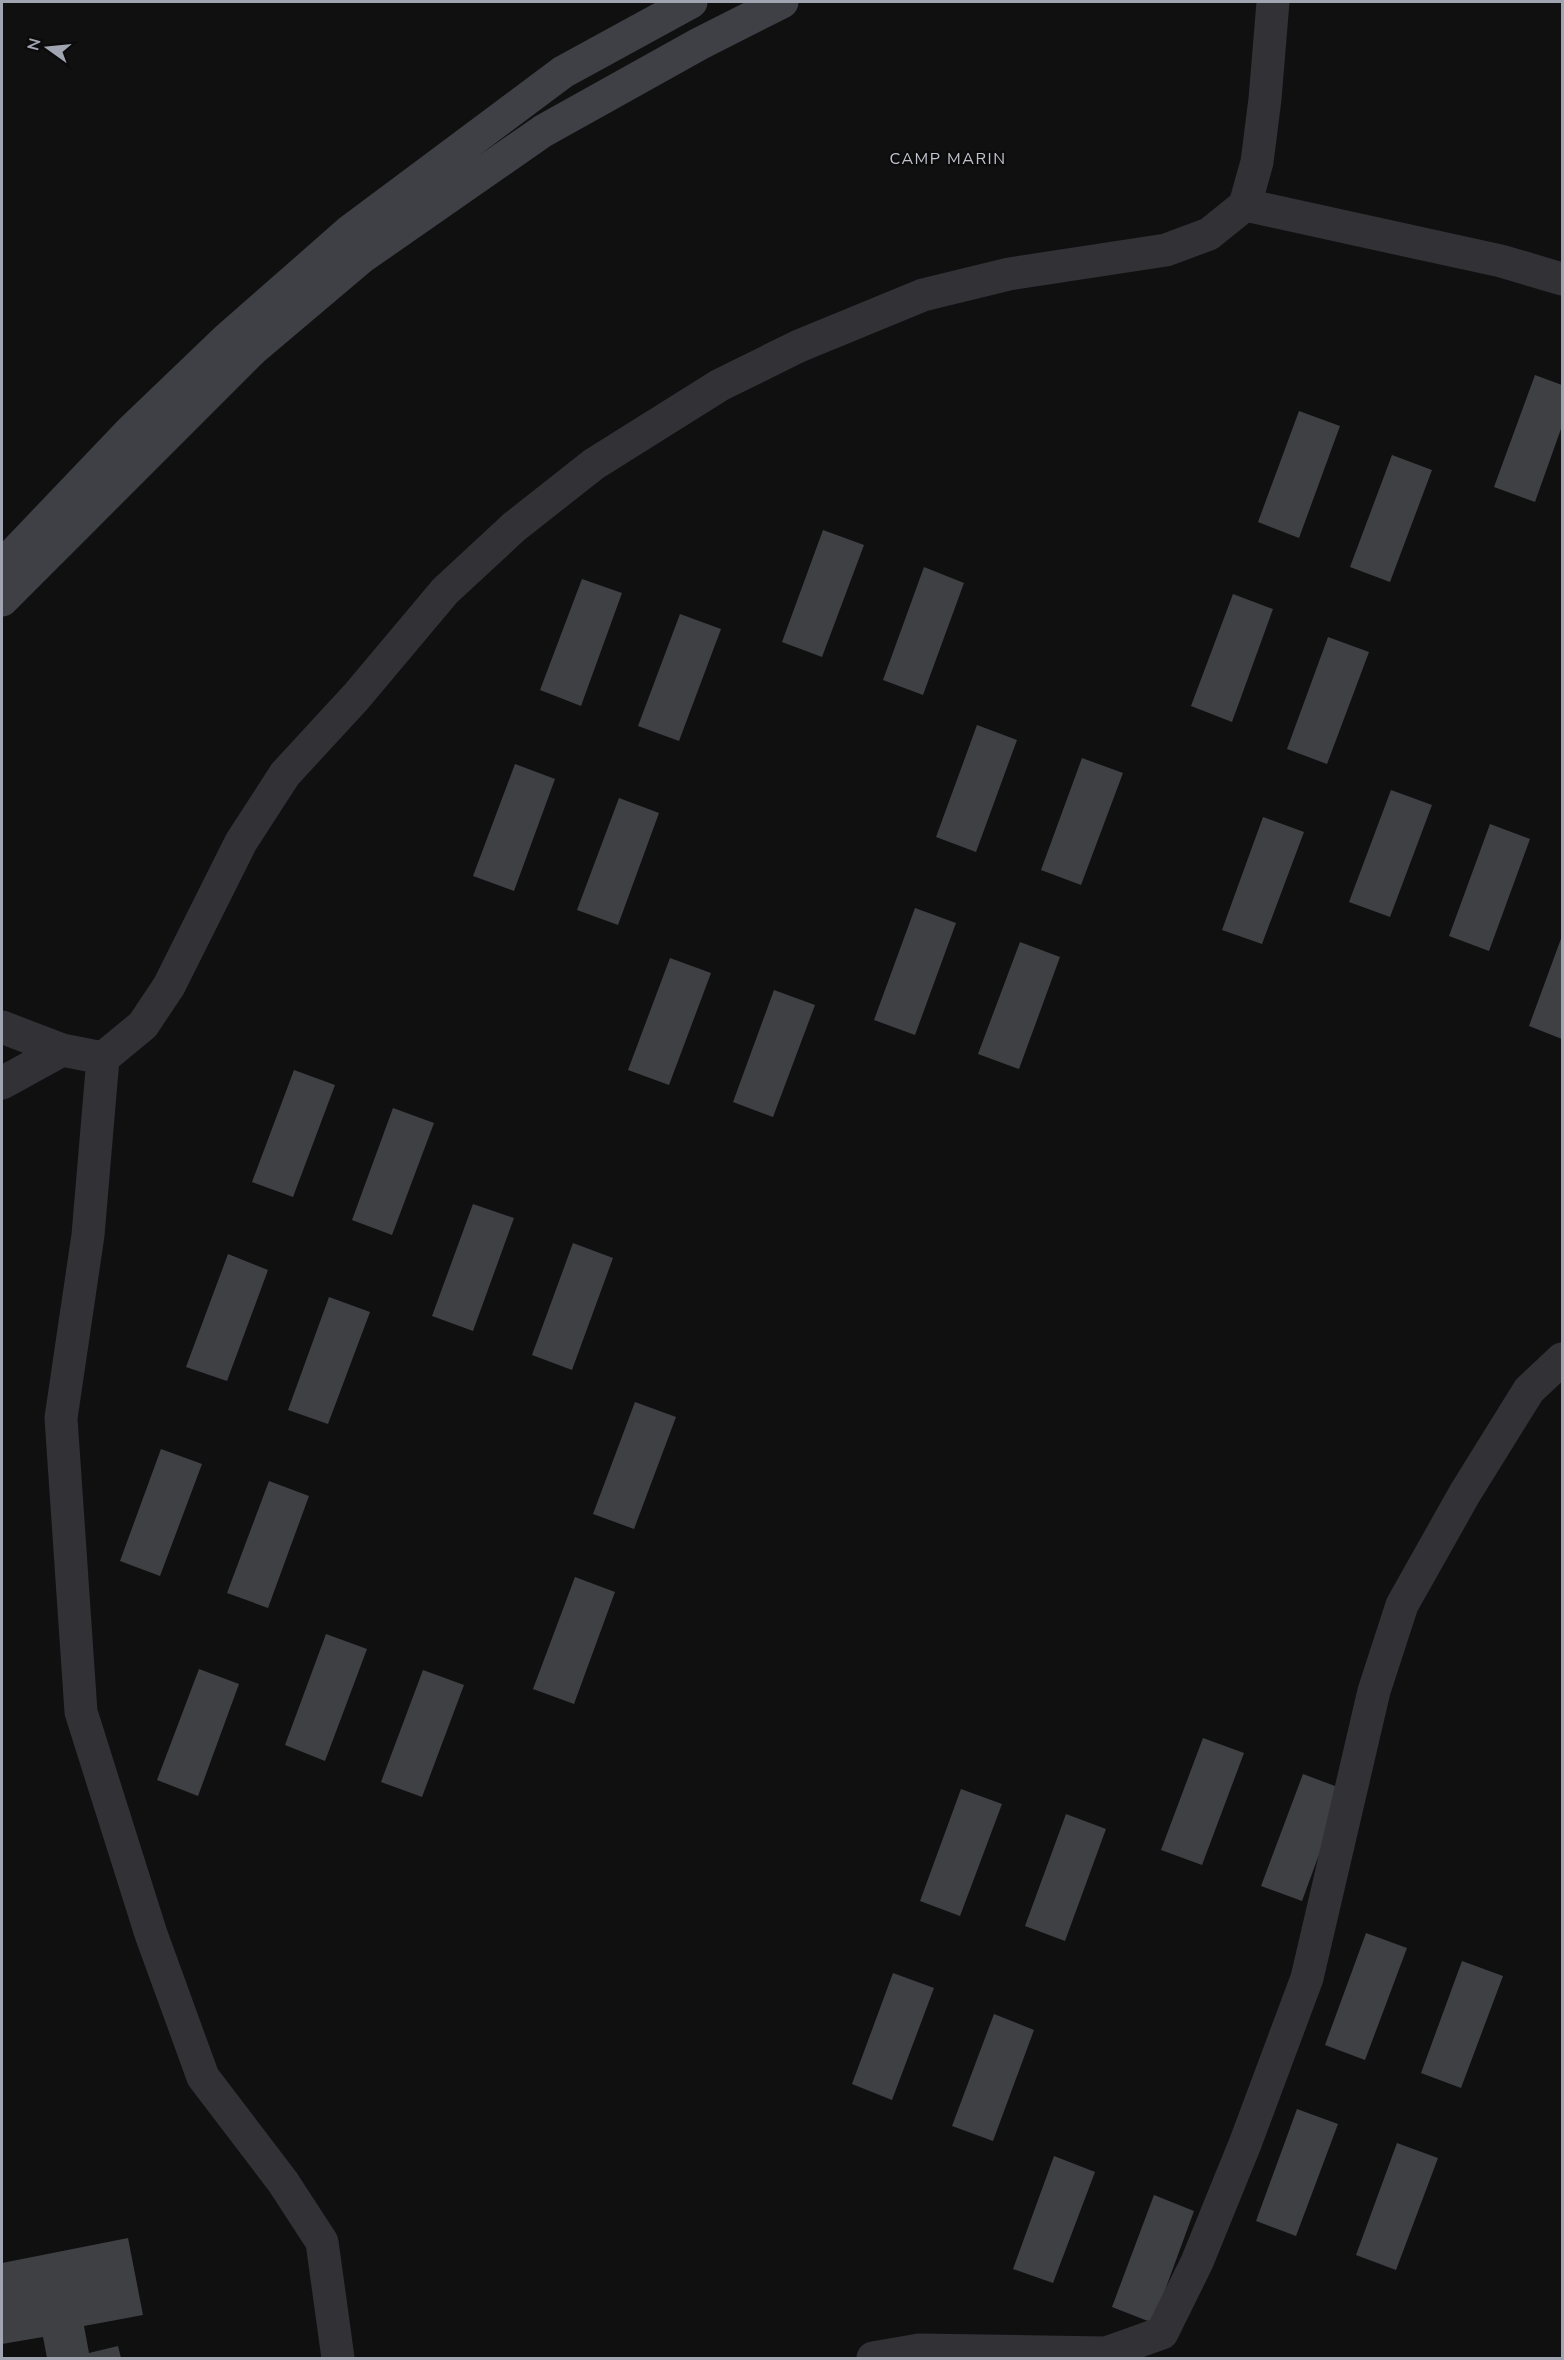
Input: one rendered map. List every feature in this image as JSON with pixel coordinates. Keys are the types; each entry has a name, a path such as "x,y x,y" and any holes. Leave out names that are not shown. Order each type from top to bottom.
{"street":[{"path":"2,566 131,430 227,339 350,231 563,72 691,2"},
{"path":"2,600 252,350 362,257 543,131 699,44 782,2"},
{"path":"338,2358 322,2242 283,2182 203,2077 151,1934 81,1712 61,1418 88,1235 103,1058 143,1025 169,986 242,842 285,774 356,698 445,591 514,527 594,464 720,385 799,346 924,295 1008,274 1167,250 1209,234 1245,205 1257,162 1273,2"},
{"path":"1245,205 1501,261 1563,279"},
{"path":"2,1027 62,1050 103,1058"},
{"path":"2,1083 62,1050"},
{"path":"873,2358 919,2350 1106,2353 1162,2333 1197,2262 1245,2144 1307,1978 1374,1691 1402,1605 1465,1493 1529,1390 1563,1359"}],"building":[{"path":"1535,375 1562,385 1562,426 1535,502 1494,487"},
{"path":"1299,411 1340,426 1299,538 1258,522"},
{"path":"1392,455 1432,470 1390,582 1350,567"},
{"path":"823,530 864,545 822,657 782,642"},
{"path":"924,567 964,583 923,695 883,680"},
{"path":"582,579 622,593 581,706 540,690"},
{"path":"1233,594 1273,609 1232,722 1191,706"},
{"path":"680,614 721,629 679,741 638,726"},
{"path":"1328,637 1369,652 1327,764 1287,749"},
{"path":"977,725 1017,740 976,852 936,837"},
{"path":"1082,758 1123,773 1081,885 1041,870"},
{"path":"515,764 555,779 514,891 473,876"},
{"path":"1391,790 1432,805 1390,917 1349,902"},
{"path":"619,798 659,813 618,925 577,910"},
{"path":"1263,817 1304,832 1262,944 1222,930"},
{"path":"1490,824 1530,839 1489,951 1449,936"},
{"path":"915,908 956,923 915,1035 874,1020"},
{"path":"1562,936 1562,1039 1529,1026"},
{"path":"1020,942 1060,957 1019,1069 978,1054"},
{"path":"670,958 711,973 669,1085 628,1070"},
{"path":"774,990 815,1005 773,1117 733,1102"},
{"path":"294,1070 335,1085 293,1197 252,1182"},
{"path":"393,1108 434,1123 392,1235 352,1220"},
{"path":"473,1204 514,1218 473,1331 432,1316"},
{"path":"573,1243 613,1258 572,1370 532,1355"},
{"path":"228,1254 268,1270 227,1381 186,1367"},
{"path":"329,1297 370,1312 328,1424 288,1410"},
{"path":"635,1402 676,1417 634,1529 593,1514"},
{"path":"161,1449 202,1464 160,1576 120,1561"},
{"path":"269,1481 309,1496 268,1608 227,1593"},
{"path":"575,1577 615,1592 574,1704 533,1689"},
{"path":"326,1634 367,1649 325,1761 285,1745"},
{"path":"199,1669 239,1684 198,1796 157,1780"},
{"path":"423,1670 464,1685 422,1797 381,1782"},
{"path":"1203,1738 1244,1753 1202,1865 1161,1850"},
{"path":"1303,1774 1343,1789 1302,1901 1261,1886"},
{"path":"961,1789 1002,1804 960,1916 920,1901"},
{"path":"1066,1814 1106,1829 1065,1941 1025,1926"},
{"path":"1366,1933 1407,1948 1365,2060 1325,2045"},
{"path":"1462,1961 1503,1976 1461,2088 1421,2073"},
{"path":"893,1973 934,1988 892,2100 852,2084"},
{"path":"994,2014 1034,2030 993,2141 952,2126"},
{"path":"1297,2109 1338,2124 1296,2236 1256,2221"},
{"path":"1397,2143 1438,2158 1396,2270 1356,2255"},
{"path":"1054,2156 1095,2172 1053,2283 1013,2269"},
{"path":"1154,2195 1194,2211 1153,2323 1112,2307"},
{"path":"128,2238 143,2315 84,2326 89,2353 118,2346 121,2358 47,2358 43,2337 2,2344 2,2263"}],"district":[{"name":"CAMP MARIN","path":"948,158"}]}
